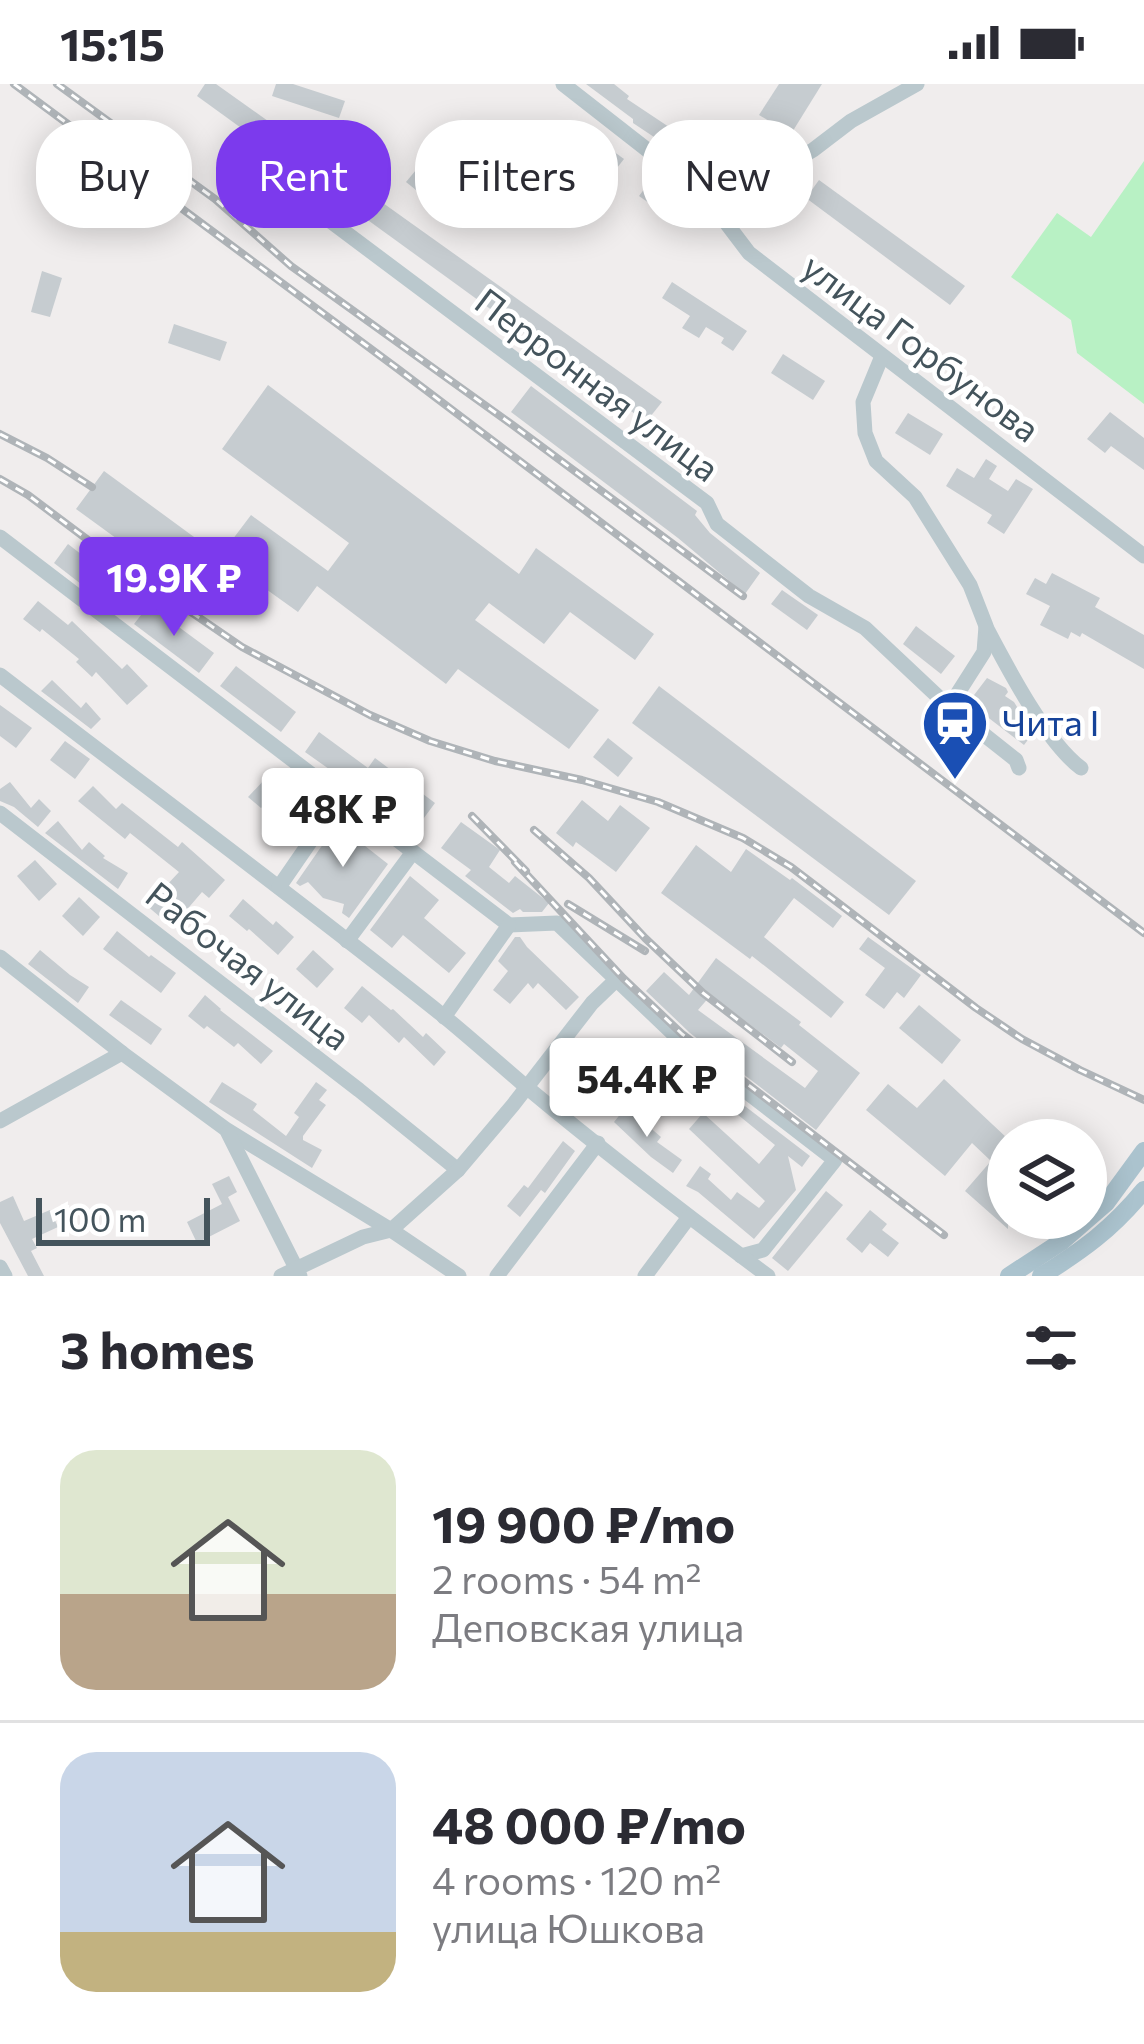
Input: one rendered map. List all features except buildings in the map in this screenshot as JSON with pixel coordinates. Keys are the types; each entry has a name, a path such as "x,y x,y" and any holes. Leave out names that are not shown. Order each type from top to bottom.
{"main road":[{"path":"1009,1276 1061,1242 1106,1203 1144,1151"},
{"path":"1041,1276 1119,1221 1144,1190"}],"street":[{"name":"улица Горбунова","path":"563,84 642,146"},
{"path":"813,150 851,121 917,84"},
{"name":"Перронная улица","path":"340,228 707,503 717,524 809,596 865,628 949,707 1016,760 1019,768"},
{"name":"улица Горбунова","path":"731,228 749,254 1144,556"},
{"path":"882,356 863,402 865,433 876,461 915,497 970,585 1007,668 1064,755 1081,768"},
{"path":"0,537 508,925 556,923 682,1042 835,1160 763,1250 741,1256"},
{"path":"949,707 984,652 986,626"},
{"path":"0,675 279,887 768,1276"},
{"path":"279,887 340,796"},
{"name":"Рабочая улица","path":"0,813 458,1170"},
{"path":"347,941 413,852"},
{"path":"444,1017 508,925"},
{"path":"0,957 227,1130 459,1276"},
{"path":"227,1130 293,1274 363,1238 391,1230 458,1170 592,1003 617,979"},
{"path":"0,1120 122,1053"},
{"path":"497,1276 598,1143"},
{"path":"645,1276 689,1216"},
{"path":"0,1267 5,1276"}],"green space":[{"path":"1144,161 1144,404 1077,353 1071,320 1011,277 1057,213 1091,237"}],"railway":[{"path":"14,84 1144,933"},
{"path":"57,84 215,199 291,266 743,596"},
{"path":"0,434 92,487"},
{"path":"0,479 242,647 370,715 430,741 495,761 658,802 743,838 791,867 1022,1039 1144,1100"},
{"path":"472,816 526,871"},
{"path":"534,830 589,878 703,993 792,1062"},
{"path":"515,862 682,1034 944,1235"},
{"path":"568,904 645,951"}],"place":[{"name":"Чита I","path":"955,782"}]}
